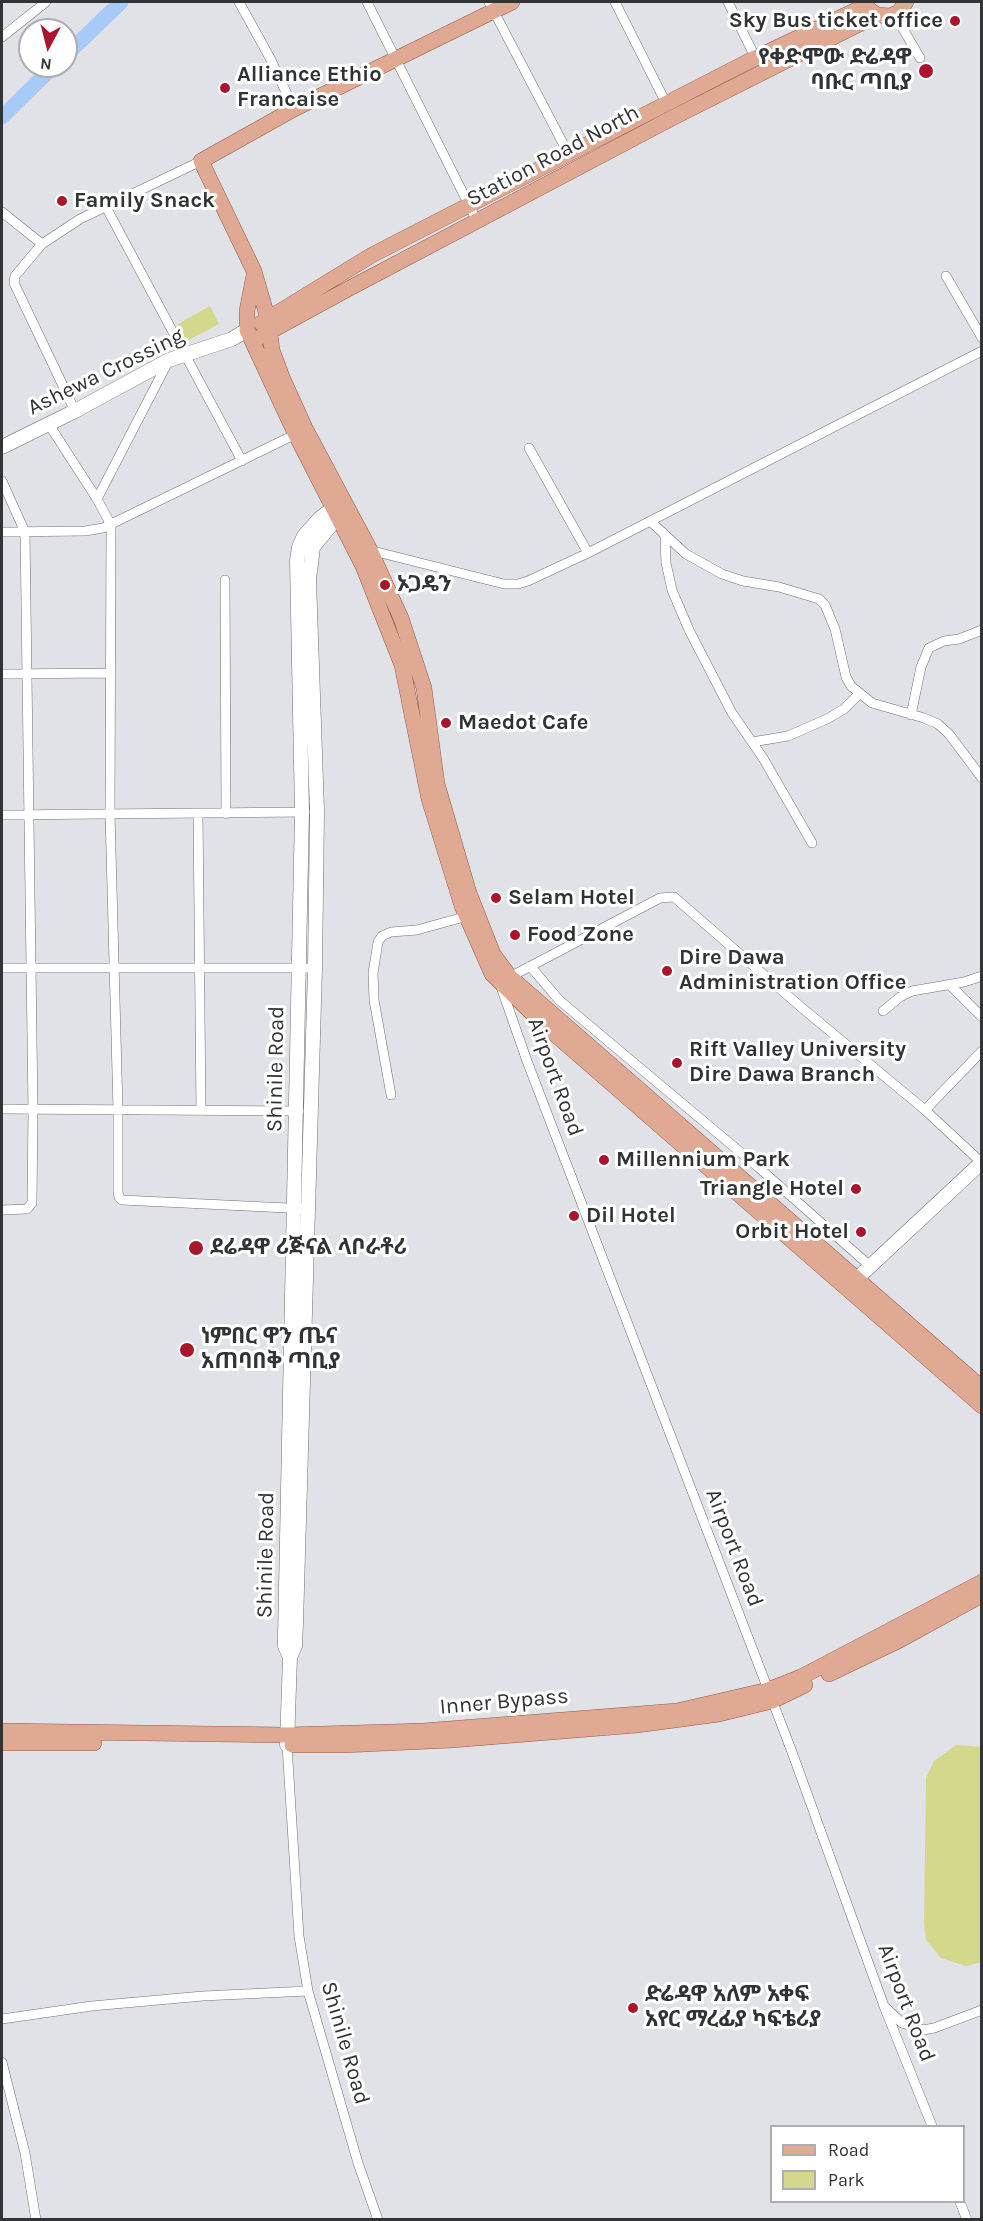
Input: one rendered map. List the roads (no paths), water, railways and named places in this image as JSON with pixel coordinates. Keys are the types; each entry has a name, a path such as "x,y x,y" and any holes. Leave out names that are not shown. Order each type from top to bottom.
{"main road":[{"path":"300,431 282,377 254,271 201,161 294,109 491,6 512,2"},
{"path":"870,7 887,16 895,15 906,2"},
{"name":"Station Road North","path":"268,327 372,255 755,58 870,7"},
{"name":"Station Road North","path":"250,335 348,289 763,72 870,7"},
{"path":"254,271 247,310 250,335 363,550 403,647 402,665 424,780 492,974 505,980 542,1023 981,1388"},
{"path":"852,1283 981,1406"},
{"name":"Inner Bypass","path":"770,1696 801,1677 981,1582"},
{"name":"Inner Bypass","path":"2,1743 423,1736 677,1711 770,1696 900,1640 981,1595"},
{"name":"Inner Bypass","path":"2,1731 287,1740"}],"street":[{"path":"2,37 46,2"},
{"path":"239,2 270,58 294,109"},
{"path":"368,2 477,221"},
{"path":"615,2 666,104"},
{"path":"728,2 763,72"},
{"path":"491,6 568,153"},
{"path":"895,15 920,58"},
{"path":"75,411 14,283 15,276 42,244 80,219 201,161"},
{"path":"106,207 242,460"},
{"path":"2,212 42,244"},
{"path":"946,276 981,338"},
{"name":"Ashewa Crossing","path":"2,447 75,411 169,360 250,335"},
{"path":"363,550 504,584 528,581 588,553 981,351"},
{"path":"97,499 169,360"},
{"path":"48,423 111,525 110,814 118,1192 120,1199 308,1209"},
{"path":"2,532 86,531 111,525 300,431"},
{"path":"529,448 588,553"},
{"path":"2,481 25,532 33,1110 32,1203 27,1209 2,1210"},
{"name":"Shinile Road","path":"342,509 313,547 309,580 317,811 315,968 296,1623 295,1646 290,1657 287,1740 298,1936 308,1991 358,2163 378,2220"},
{"name":"Shinile Road","path":"290,1657 285,1646 285,1636 302,812 297,585 299,547 311,528 342,509"},
{"path":"650,521 686,554 730,577 779,587 819,599 825,605 835,629 846,677 851,686 872,704 924,718 944,729 981,778"},
{"path":"665,536 666,563 672,590 689,630 732,713 752,742 812,843"},
{"path":"225,580 226,814"},
{"path":"911,715 921,667 929,648 981,630"},
{"path":"2,674 110,673"},
{"path":"752,742 788,736 827,719 844,709 859,694"},
{"path":"2,815 226,814 317,811"},
{"path":"198,814 201,1111"},
{"path":"505,980 660,898 674,897 925,1110 981,1162 852,1283"},
{"path":"391,1095 374,1000 373,973 378,942 382,936 392,932 417,930 471,915"},
{"path":"531,966 559,1000 758,1167 870,1266"},
{"path":"2,968 315,968"},
{"path":"883,1011 900,997 912,991 950,985 981,976"},
{"name":"Airport Road","path":"505,980 527,1061 770,1696 884,2007 931,2125"},
{"path":"950,985 981,1017"},
{"path":"925,1110 981,1051"},
{"path":"2,1109 312,1111"},
{"path":"2,2019 92,2006 203,1996 308,1991"},
{"path":"884,2007 902,2022 923,2030 981,2010"},
{"path":"2,2062 25,2153 36,2220"},
{"path":"960,2203 967,2220"}],"waterway":[{"path":"78,43 121,2"},
{"path":"2,117 42,78"}],"place":[{"name":"Sky Bus ticket office","path":"955,21"},
{"name":"የቀድሞው ድሬዳዋ ባቡር ጣቢያ","path":"926,71"},
{"name":"Alliance Ethio Francaise","path":"225,88"},
{"name":"Family Snack","path":"62,201"},
{"name":"ኦጋዴን","path":"385,585"},
{"name":"Maedot Cafe","path":"446,723"},
{"name":"Selam Hotel","path":"496,898"},
{"name":"Food Zone","path":"515,935"},
{"name":"Dire Dawa Administration Office","path":"667,971"},
{"name":"Rift Valley University Dire Dawa Branch","path":"677,1063"},
{"name":"Millennium Park","path":"604,1160"},
{"name":"Triangle Hotel","path":"856,1189"},
{"name":"Dil Hotel","path":"574,1216"},
{"name":"Orbit Hotel","path":"861,1232"},
{"name":"ደሬዳዋ ሪጅናል ላቦራቶሪ","path":"196,1248"},
{"name":"ነምበር ዋን ጤና አጠባበቅ ጣቢያ","path":"187,1350"},
{"name":"ድሬዳዋ አለም አቀፍ አየር ማረፊያ ካፍቴሪያ","path":"633,2008"}]}
